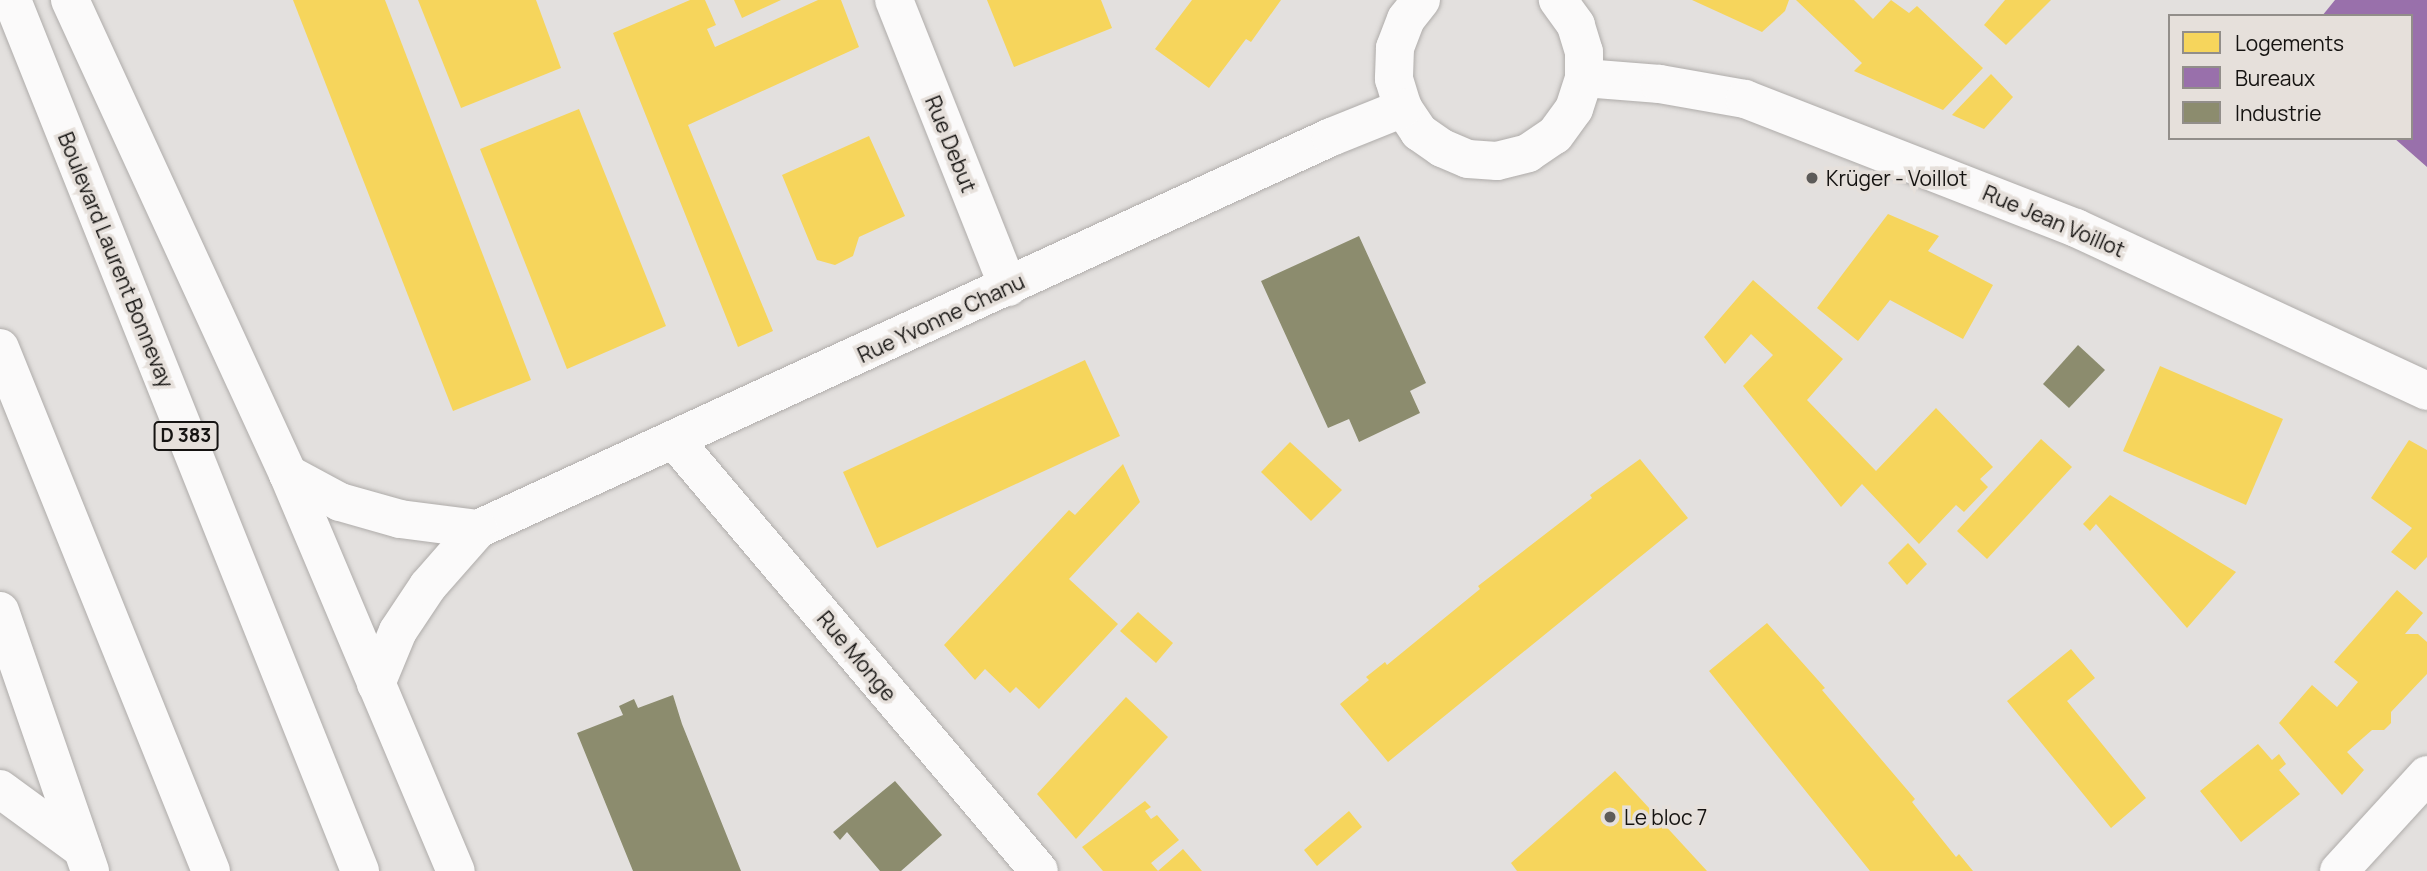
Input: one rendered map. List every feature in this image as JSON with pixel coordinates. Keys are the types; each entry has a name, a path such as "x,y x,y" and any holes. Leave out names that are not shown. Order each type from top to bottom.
{"main road":[{"name":"Boulevard Laurent Bonnevay","path":"12,0 360,871"},
{"path":"69,0 288,474 456,871"},
{"name":"Rue Debut","path":"894,0 1008,287"},
{"path":"1421,0 1406,19 1395,48 1394,79 1404,108 1419,132 1442,149 1468,159 1497,161 1528,153 1555,135 1574,109 1584,78 1584,52 1576,25 1562,1"},
{"name":"Rue Jean Voillot","path":"1584,78 1660,84 1745,99 2076,228 2427,391"},
{"name":"Rue Yvonne Chanu","path":"478,529 1404,108"},
{"path":"0,348 211,871"},
{"name":"Rue Monge","path":"675,441 1039,871"},
{"path":"288,474 340,502 400,519 478,529"},
{"path":"376,684 398,631 428,586 478,529"},
{"path":"0,611 86,860"},
{"path":"2339,871 2426,778"},
{"path":"0,789 86,860"}],"building: Logements":[{"path":"293,0 385,0 531,380 453,411"},
{"path":"418,0 536,0 561,68 461,108"},
{"path":"690,0 705,0 716,25 707,29 715,47 818,0 841,0 859,47 688,125 773,331 738,347 613,33"},
{"path":"734,0 781,0 742,18"},
{"path":"987,0 1101,0 1112,28 1014,67"},
{"path":"1192,0 1281,0 1251,42 1246,39 1209,88 1155,49"},
{"path":"1692,0 1789,0 1785,11 1762,32"},
{"path":"1796,0 1854,0 1873,19 1891,0 1909,13 1917,6 1983,68 1943,110 1854,71 1862,63"},
{"path":"2005,0 2051,0 2006,45 1984,25"},
{"path":"1991,74 2013,97 1984,129 1952,115"},
{"path":"579,109 666,326 567,369 480,149"},
{"path":"869,136 905,216 859,237 853,256 835,265 817,260 782,175"},
{"path":"1888,214 1939,236 1928,251 1993,285 1963,339 1890,300 1858,341 1817,308"},
{"path":"1753,280 1843,359 1807,400 1876,471 1936,408 1993,467 1980,479 1988,487 1964,512 1956,505 1919,544 1862,484 1841,507 1743,386 1773,355 1751,334 1725,364 1704,337"},
{"path":"1085,360 1120,436 877,548 843,472"},
{"path":"2160,366 2283,419 2246,505 2123,451"},
{"path":"2041,439 2072,467 1987,559 1957,531"},
{"path":"2409,440 2427,450 2427,557 2415,570 2391,552 2412,528 2371,498"},
{"path":"1290,442 1342,490 1311,521 1261,472"},
{"path":"1640,459 1688,518 1388,762 1340,704 1369,680 1366,677 1385,662 1387,665 1480,589 1478,586 1592,498 1590,495"},
{"path":"1123,464 1140,502 1069,579 1118,624 1039,709 1016,687 1010,693 985,669 975,680 944,645 1069,510 1075,515"},
{"path":"2110,495 2236,572 2187,628 2096,524 2090,531 2083,524"},
{"path":"1908,543 1927,564 1907,585 1888,563"},
{"path":"2397,590 2423,613 2405,634 2418,634 2427,642 2427,674 2391,712 2391,723 2384,730 2372,730 2347,752 2364,770 2342,795 2279,723 2312,685 2337,707 2358,682 2334,662"},
{"path":"1138,612 1173,643 1156,663 1120,631"},
{"path":"1767,623 1825,688 1822,690 1915,799 1912,802 1956,857 1959,854 1973,871 1870,871 1709,671"},
{"path":"2071,649 2095,678 2067,701 2146,798 2111,828 2007,701"},
{"path":"1126,697 1168,737 1076,839 1037,794"},
{"path":"2258,744 2272,760 2279,754 2286,764 2279,770 2300,794 2241,842 2200,791"},
{"name":"Le bloc 7","path":"1615,771 1707,871 1517,871 1511,863"},
{"path":"1145,801 1151,807 1145,811 1151,819 1157,815 1179,840 1151,863 1158,871 1103,871 1082,847"},
{"path":"1349,811 1362,827 1317,866 1304,850"},
{"path":"1183,849 1202,871 1158,871"}],"building: Bureaux":[{"path":"2335,0 2427,0 2427,167 2396,140 2413,140 2413,14 2324,14"}],"building: Industrie":[{"path":"1359,236 1426,383 1410,391 1420,413 1359,442 1349,419 1328,428 1261,281"},
{"path":"2078,345 2105,370 2069,408 2043,384"},
{"path":"673,695 741,871 633,871 577,733 623,715 619,706 634,699 638,708"},
{"path":"895,781 942,835 901,871 880,871 847,832 840,840 833,832"}],"place":[{"name":"Krüger - Voillot","path":"1812,178"},
{"name":"Le bloc 7","path":"1610,817"}]}
